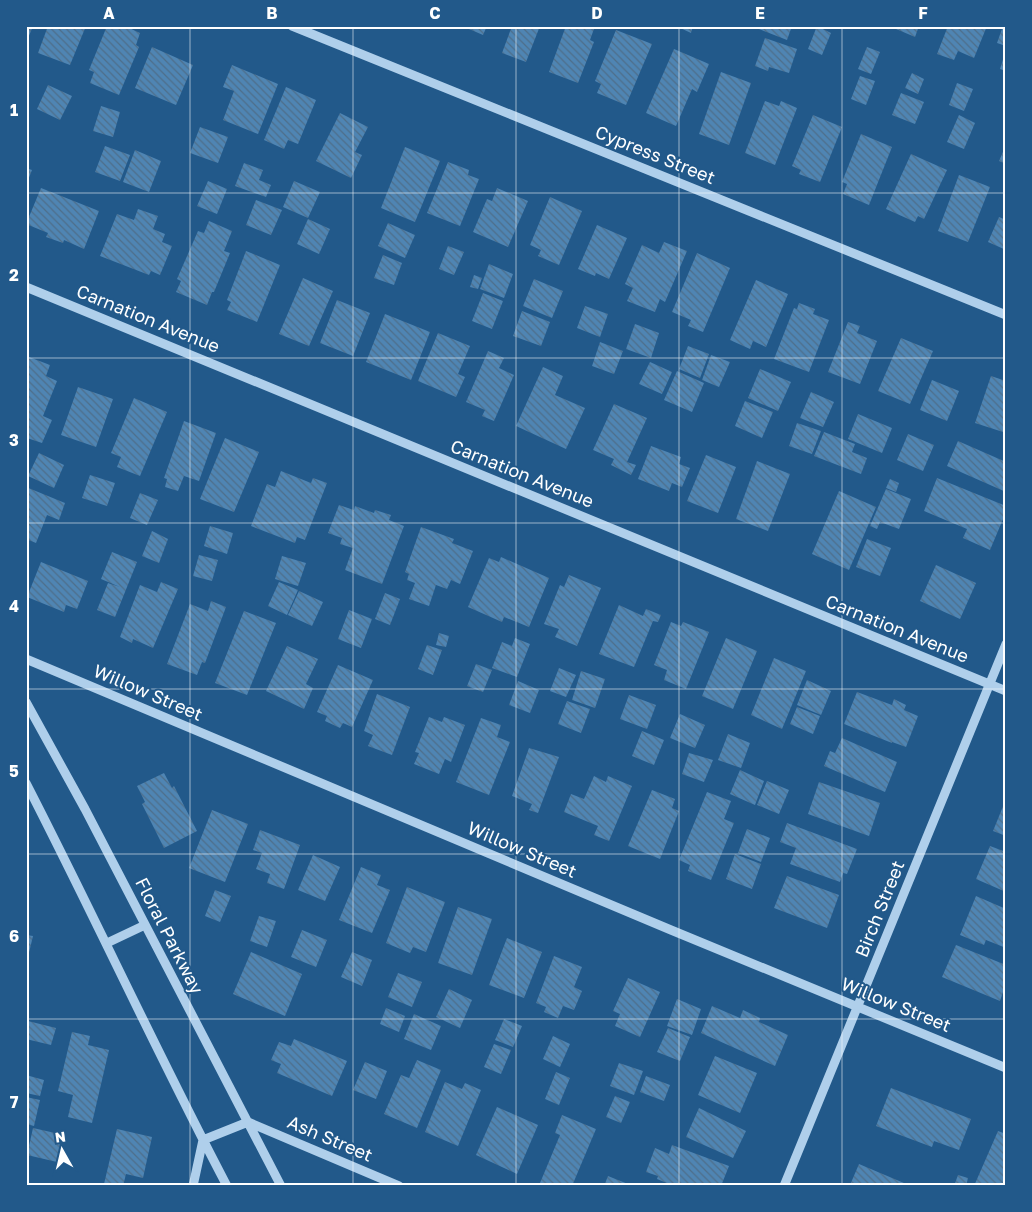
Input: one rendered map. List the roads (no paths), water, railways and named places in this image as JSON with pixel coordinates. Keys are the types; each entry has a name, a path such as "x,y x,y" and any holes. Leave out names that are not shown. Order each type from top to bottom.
{"street":[{"name":"Cypress Street","path":"292,26 1006,315"},
{"name":"Carnation Avenue","path":"26,287 1006,691"},
{"name":"Birch Street","path":"784,1186 1006,644"},
{"name":"Willow Street","path":"26,659 671,930 1006,1068"},
{"name":"Floral Parkway","path":"26,702 85,809 281,1186"},
{"path":"26,783 227,1186"},
{"path":"107,943 145,925"},
{"path":"203,1140 248,1122"},
{"name":"Ash Street","path":"248,1122 399,1186"},
{"path":"193,1186 203,1140"}]}
